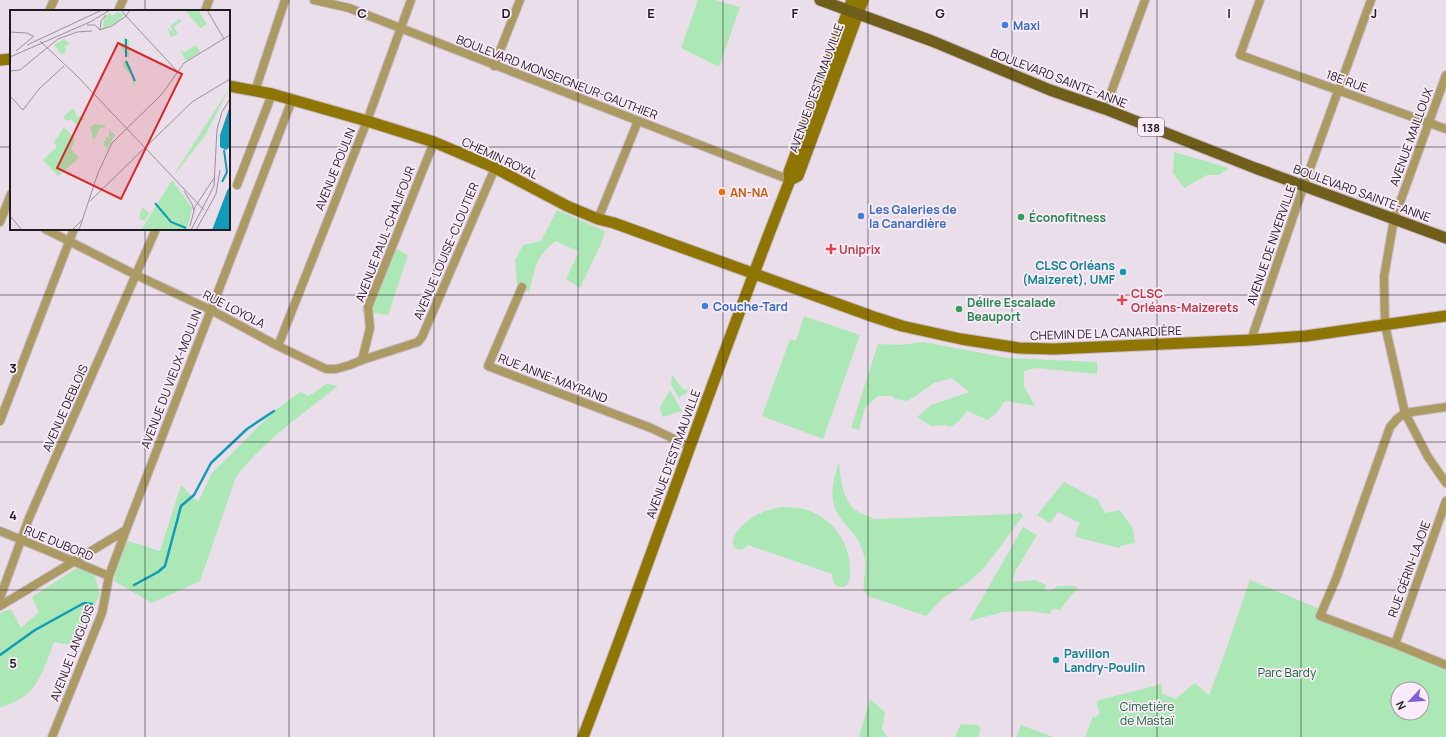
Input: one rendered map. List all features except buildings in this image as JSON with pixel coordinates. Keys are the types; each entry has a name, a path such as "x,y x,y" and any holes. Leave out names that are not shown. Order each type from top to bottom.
{"main road":[{"name":"BOULEVARD SAINTE-ANNE","path":"820,0 853,8 1050,90 1255,168 1446,238"},
{"name":"AVENUE D'ESTIMAUVILLE","path":"583,737 629,617 689,446 752,274 790,180 798,176 853,8 863,0"},
{"path":"0,60 10,59"},
{"name":"CHEMIN ROYAL","path":"230,86 272,94 434,142 495,168 567,206 598,219 752,274"},
{"name":"CHEMIN DE LA CANARDIÈRE","path":"752,274 902,326 961,339 1020,348 1085,349 1306,336 1446,316"}],"street":[{"path":"49,10 54,0"},
{"path":"118,10 123,0"},
{"path":"205,10 209,0"},
{"path":"255,91 286,0"},
{"name":"BOULEVARD MONSEIGNEUR-GAUTHIER","path":"314,0 333,2 494,66 790,180"},
{"name":"AVENUE POULIN","path":"278,346 367,121 411,0"},
{"path":"494,66 520,0"},
{"path":"1105,110 1145,0"},
{"name":"18E RUE","path":"1260,0 1240,55 1446,129"},
{"name":"AVENUE DE NIVERVILLE","path":"1251,340 1304,185 1371,0"},
{"name":"AVENUE MAILLOUX","path":"1446,75 1394,219 1390,234 1384,277 1385,325 1405,413 1428,457 1446,483"},
{"path":"237,185 272,94"},
{"name":"AVENUE DU VIEUX-MOULIN","path":"126,530 292,100"},
{"path":"598,219 638,121"},
{"name":"AVENUE PAUL-CHALIFOUR","path":"362,360 370,328 368,307 434,142"},
{"name":"AVENUE LOUISE-CLOUTIER","path":"418,342 422,337 495,168"},
{"path":"0,222 10,196"},
{"name":"RUE LOYOLA","path":"47,230 136,275 211,310 278,346 326,369 336,369 350,365 418,342"},
{"path":"0,421 74,230"},
{"name":"AVENUE DEBLOIS","path":"0,598 29,518 156,230"},
{"name":"RUE ANNE-MAYRAND","path":"522,287 488,366 650,428 689,446"},
{"path":"1446,407 1405,413 1390,427 1336,579 1320,616 1446,665"},
{"name":"RUE GÉRIN-LAJOIE","path":"1395,644 1446,501"},
{"path":"0,606 126,530"},
{"name":"AVENUE LANGLOIS","path":"52,737 102,613 109,576 126,530"},
{"name":"RUE DUBORD","path":"0,531 109,576"}],"green space":[{"path":"698,0 714,0 740,7 719,67 681,48"},
{"path":"1174,152 1229,168 1219,175 1207,175 1184,188 1173,173"},
{"path":"557,210 605,231 602,242 580,288 566,279 579,252 556,241 543,252 537,264 529,292 517,285 515,260 523,245 541,241"},
{"path":"390,245 408,255 388,315 361,311"},
{"path":"804,316 860,335 823,439 762,416 790,339 796,341"},
{"path":"924,342 1008,358 1097,362 1097,374 1036,368 1024,371 1024,386 1035,406 1005,401 996,413 988,420 967,411 959,421 950,427 945,425 931,426 917,417 931,405 969,392 952,378 934,383 908,401 895,399 892,396 878,396 865,408 859,430 851,428 878,344 899,345"},
{"path":"672,374 682,388 689,391 679,398 671,384"},
{"path":"326,384 338,386 271,440 236,477 200,581 152,603 114,581 122,539 160,551 181,485 198,502 212,473 274,411 300,392 309,396"},
{"path":"670,390 682,411 662,417 660,407"},
{"path":"839,463 843,487 850,504 854,509 874,519 1017,514 1020,512 1023,516 985,567 969,582 943,598 926,616 868,596 864,590 865,563 862,547 854,534 841,519 834,506 832,491"},
{"path":"1064,482 1098,500 1105,513 1120,510 1133,529 1135,543 1120,546 1119,548 1076,537 1075,535 1080,523 1058,512 1050,523 1037,515"},
{"path":"780,507 796,508 819,515 828,521 835,529 846,548 849,558 850,576 847,585 839,587 835,584 832,574 748,545 742,550 735,548 733,543 734,538 740,528 756,515"},
{"path":"1023,527 1037,535 1016,570 1012,582 1035,580 1046,585 1045,590 1050,591 1058,586 1078,587 1060,610 1053,609 1050,614 1029,611 1003,612 969,621"},
{"path":"77,568 93,569 100,594 87,621 71,645 54,642 39,678 26,695 0,708 0,613 11,609 21,628 39,612 32,597"},
{"name":"Parc Bardy","path":"1250,580 1322,610 1320,616 1446,665 1446,737 1085,737 1093,716 1096,717 1100,713 1096,703 1099,700 1162,684 1162,693 1175,699 1195,683 1209,695"},
{"path":"870,699 885,712 882,728 887,737 859,737"},
{"path":"961,724 978,725 981,728 978,737 955,737"},
{"path":"1021,725 1053,737 1016,737"}],"waterway":[{"path":"134,585 158,572 165,566 181,506 194,495 211,463 247,429 274,411"},
{"path":"0,655 35,630 84,603 92,604"}],"place":[{"name":"Maxi","path":"1005,25"},
{"name":"AN-NA","path":"722,192"},
{"name":"Les Galeries de la Canardière","path":"861,216"},
{"name":"Éconofitness","path":"1021,217"},
{"name":"Uniprix","path":"831,249"},
{"name":"CLSC Orléans (Maizeret), UMF","path":"1123,272"},
{"name":"CLSC Orléans-Maizerets","path":"1122,300"},
{"name":"Couche-Tard","path":"705,306"},
{"name":"Délire Escalade Beauport","path":"959,309"},
{"name":"Pavillon Landry-Poulin","path":"1056,660"}],"park label":[{"name":"Cimetière de Mastaï","path":"1147,713"}]}
